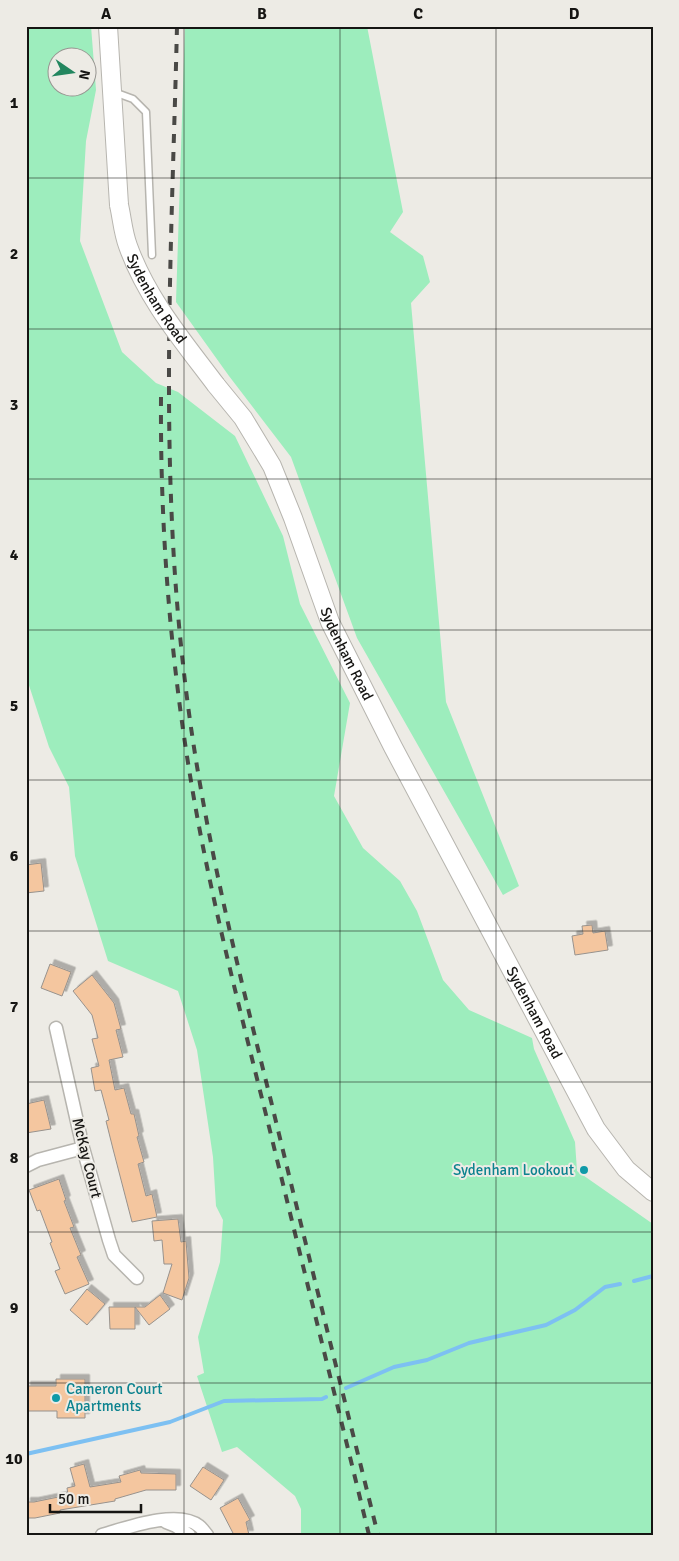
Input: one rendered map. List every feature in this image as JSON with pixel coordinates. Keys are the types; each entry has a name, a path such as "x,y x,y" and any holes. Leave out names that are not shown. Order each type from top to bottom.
{"main road":[{"name":"Sydenham Road","path":"108,26 119,205 127,244 141,278 159,310 243,418 272,466 293,518 330,622 393,747 596,1129 626,1169 653,1192"}],"street":[{"name":"McKay Court","path":"56,1028 83,1148 114,1255 137,1278"},
{"path":"26,1166 38,1160 83,1148"},
{"path":"160,1520 176,1526 189,1535"},
{"path":"102,1535 160,1520 181,1520 198,1525 207,1535"}],"lane":[{"path":"113,91 133,99 146,112 152,256"}],"green space":[{"path":"26,26 91,26 93,48 48,48 48,98 94,98 86,141 80,241 122,352 156,383 178,392 235,436 283,536 300,604 350,703 334,796 363,848 400,881 417,911 443,980 469,1010 532,1038 534,1049 575,1142 577,1171 653,1224 653,1535 301,1535 301,1509 295,1496 237,1447 222,1452 197,1376 204,1373 198,1337 220,1262 223,1220 216,1206 213,1157 197,1050 178,991 108,961 75,856 69,787 49,747 26,676"},
{"path":"185,26 367,26 403,212 390,232 423,256 430,282 411,303 446,702 519,886 503,895 357,638 291,457 229,376 176,302"}],"building":[{"path":"41,863 44,891 26,893 26,865"},
{"path":"592,925 593,933 605,931 608,950 575,955 572,936 583,934 582,926"},
{"path":"50,964 71,972 62,996 41,988"},
{"path":"92,975 114,1003 121,1029 116,1030 123,1057 109,1060 115,1090 124,1088 131,1114 134,1114 139,1136 137,1137 144,1162 138,1164 146,1196 152,1194 157,1217 132,1222 106,1121 109,1120 101,1090 95,1091 91,1068 99,1066 92,1039 98,1038 92,1015 73,991"},
{"path":"44,1100 51,1129 26,1133 26,1104"},
{"path":"59,1179 66,1200 64,1201 74,1227 70,1228 81,1255 77,1257 89,1284 65,1294 55,1271 60,1269 50,1243 52,1242 40,1210 37,1211 29,1190"},
{"path":"178,1219 181,1242 186,1241 189,1278 182,1300 163,1293 172,1264 164,1264 162,1240 154,1241 152,1221"},
{"path":"87,1289 105,1304 87,1325 70,1310"},
{"path":"160,1295 170,1309 149,1325 135,1307 145,1307"},
{"path":"109,1307 135,1307 135,1329 110,1329"},
{"name":"Cameron Court Apartments","path":"56,1379 85,1379 85,1418 57,1418 57,1411 26,1411 26,1386 56,1386"},
{"path":"84,1464 90,1487 121,1482 119,1476 140,1470 141,1473 176,1474 176,1490 146,1490 115,1499 115,1501 60,1510 60,1513 35,1518 26,1518 26,1502 68,1495 67,1488 75,1486 70,1468"},
{"path":"203,1467 224,1480 211,1500 190,1486"},
{"path":"238,1498 250,1520 246,1522 249,1535 234,1535 220,1508"}],"waterway":[{"path":"634,1281 653,1276"},
{"path":"346,1388 394,1367 427,1360 469,1343 546,1325 575,1310 605,1287 620,1284"},
{"path":"26,1454 170,1422 224,1401 322,1399 326,1397"}],"railway":[{"path":"177,26 170,266 169,425 171,505 176,584 190,720 208,830 244,993 378,1535"},
{"path":"161,397 165,557 169,610 181,716 198,821 214,901 369,1535"}],"place":[{"name":"Sydenham Lookout","path":"584,1170"},
{"name":"Cameron Court Apartments","path":"56,1398"}]}
